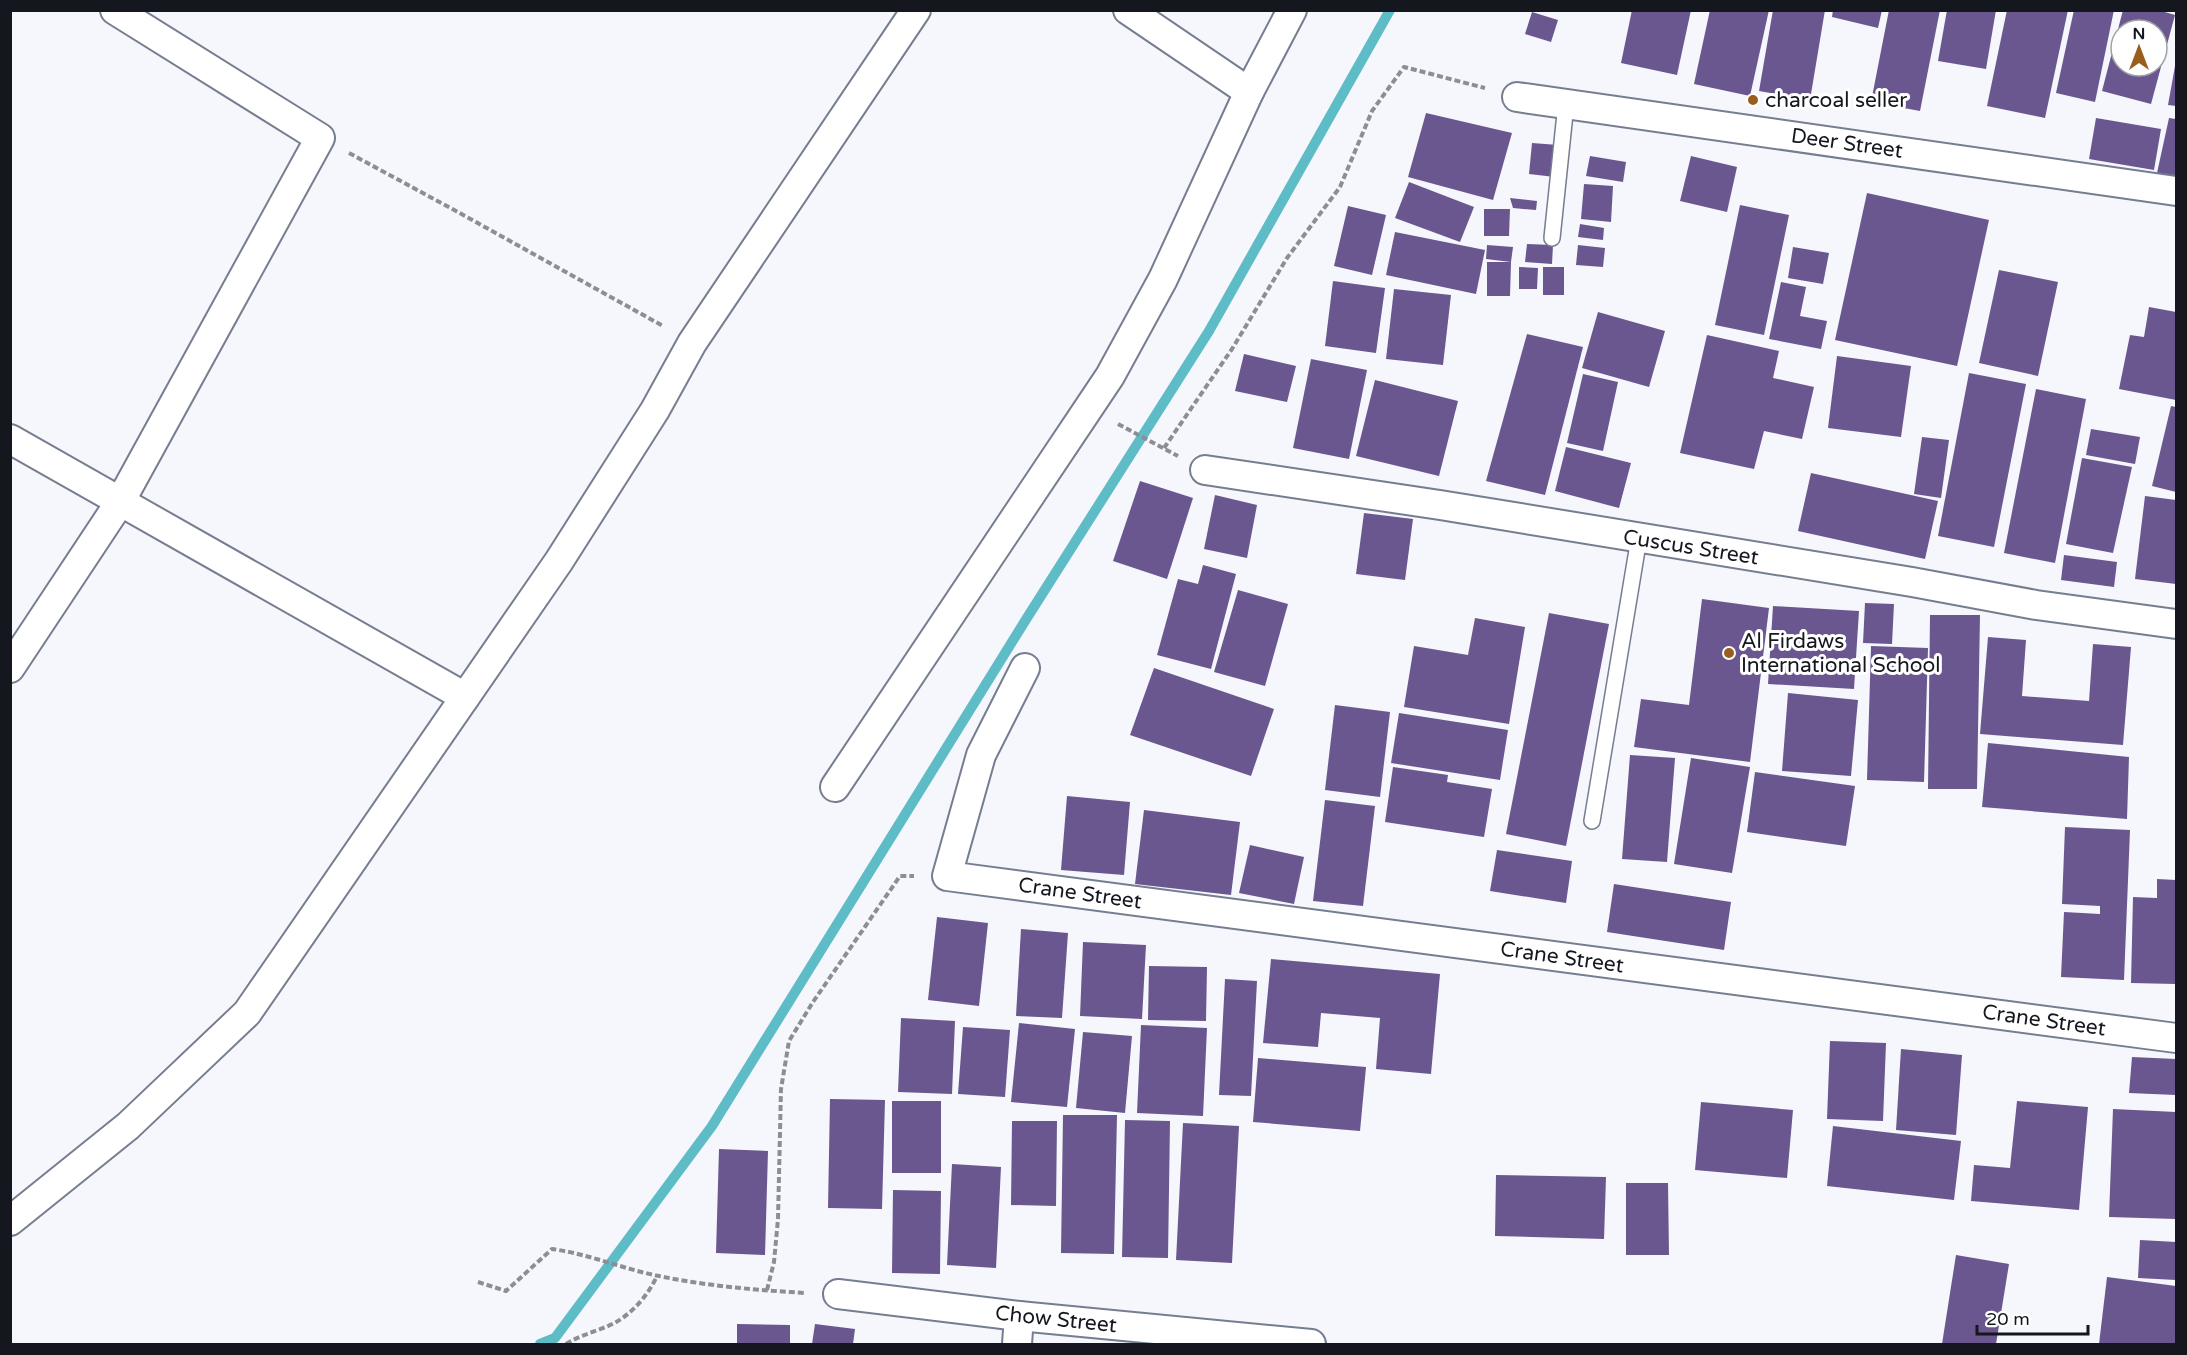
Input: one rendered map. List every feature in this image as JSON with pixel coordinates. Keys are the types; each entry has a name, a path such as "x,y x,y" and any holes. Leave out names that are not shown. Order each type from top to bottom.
{"street":[{"path":"10,668 120,502 320,138 115,10"},
{"path":"10,1221 129,1126 247,1013 559,561 655,410 692,343 916,10"},
{"path":"1128,10 1249,92"},
{"path":"835,787 1110,376 1163,279 1249,92 1292,10"},
{"name":"Deer Street","path":"1517,97 2176,191"},
{"path":"10,439 465,697"},
{"name":"Cuscus Street","path":"1205,470 1440,505 1912,582 2036,605 2176,624"},
{"path":"947,876 981,755 1025,668"},
{"name":"Crane Street","path":"947,876 2176,1038"},
{"name":"Chow Street","path":"838,1294 1019,1316 1311,1344"},
{"path":"1017,1344 1019,1316"}],"lane":[{"path":"1552,238 1566,104"},
{"path":"1592,821 1639,538"}],"path":[{"path":"1120,425 1164,448 1232,349 1287,258 1340,187 1372,111 1404,67 1517,97"},
{"path":"320,138 547,260 692,343"},
{"path":"767,1290 774,1262 778,1219 781,1089 789,1041 813,1002 900,876 947,876"},
{"path":"478,1282 506,1291 552,1249 573,1252 657,1276 716,1286 838,1294"},
{"path":"566,1344 577,1337 620,1320 648,1293 657,1276"}],"building":[{"path":"1632,10 1691,10 1677,75 1621,63"},
{"path":"1710,10 1769,10 1750,96 1694,84"},
{"path":"1773,10 1825,10 1810,100 1759,91"},
{"path":"1833,10 1882,10 1878,28 1832,17"},
{"path":"1889,10 1940,10 1920,111 1871,102"},
{"path":"1947,10 1996,10 1986,69 1938,61"},
{"path":"2007,10 2068,10 2045,118 1987,106"},
{"path":"2074,10 2114,10 2112,18 2109,18 2109,34 2095,102 2056,93"},
{"path":"2123,10 2158,10 2175,15 2169,37 2169,18 2121,18"},
{"path":"1532,12 1558,20 1551,42 1525,34"},
{"path":"2109,64 2109,78 2158,78 2151,104 2102,91"},
{"path":"2176,66 2176,106 2168,105"},
{"path":"1426,113 1512,133 1493,200 1408,177"},
{"path":"2096,118 2161,129 2154,170 2089,159"},
{"path":"2169,118 2176,119 2176,177 2157,173"},
{"path":"1532,143 1558,145 1555,177 1529,174"},
{"path":"1590,156 1626,162 1623,182 1586,176"},
{"path":"1691,156 1737,167 1727,212 1680,201"},
{"path":"1409,182 1474,207 1460,242 1395,218"},
{"path":"1584,184 1613,186 1611,222 1581,219"},
{"path":"1867,193 1989,220 1957,366 1835,340"},
{"path":"1510,198 1537,201 1536,210 1513,208"},
{"path":"1740,205 1789,215 1764,335 1715,325"},
{"path":"1348,206 1386,215 1372,275 1334,266"},
{"path":"1484,209 1510,209 1509,236 1484,236"},
{"path":"1580,224 1604,228 1603,240 1578,237"},
{"path":"1395,232 1485,250 1476,294 1386,275"},
{"path":"1527,244 1553,245 1552,264 1525,262"},
{"path":"1487,245 1513,247 1511,262 1486,259"},
{"path":"1578,245 1605,248 1603,267 1576,265"},
{"path":"1793,247 1829,253 1823,284 1788,278"},
{"path":"1487,262 1511,262 1510,296 1487,296"},
{"path":"1519,267 1538,268 1537,289 1519,289"},
{"path":"1543,267 1564,267 1564,295 1543,295"},
{"path":"1999,270 2058,282 2038,376 1979,363"},
{"path":"1333,281 1385,288 1376,353 1325,346"},
{"path":"1781,282 1806,287 1800,316 1827,321 1821,349 1769,339"},
{"path":"1394,289 1451,295 1443,365 1386,359"},
{"path":"2149,307 2176,312 2176,400 2119,389 2130,335 2144,337"},
{"path":"1598,312 1665,331 1649,387 1582,368"},
{"path":"1527,334 1583,347 1545,495 1486,481"},
{"path":"1707,335 1779,351 1773,378 1814,387 1802,439 1764,431 1754,469 1680,453"},
{"path":"1244,354 1296,366 1287,402 1235,391"},
{"path":"1837,356 1911,366 1901,437 1828,428"},
{"path":"1311,359 1367,370 1349,459 1293,448"},
{"path":"1969,373 2026,384 1994,547 1938,536"},
{"path":"1583,374 1618,382 1603,451 1567,443"},
{"path":"1375,380 1458,401 1439,476 1356,456"},
{"path":"2036,389 2086,399 2055,563 2004,553"},
{"path":"2171,406 2176,407 2176,492 2152,486"},
{"path":"2091,429 2140,437 2135,464 2086,455"},
{"path":"1922,437 1949,440 1941,498 1914,494"},
{"path":"1566,447 1631,463 1619,508 1555,491"},
{"path":"2082,458 2132,467 2113,553 2066,544"},
{"path":"1811,473 1938,501 1925,559 1798,531"},
{"path":"1140,481 1193,498 1167,579 1113,561"},
{"path":"1215,495 1257,505 1247,558 1204,549"},
{"path":"2145,496 2176,500 2176,584 2135,579"},
{"path":"1364,513 1413,519 1405,580 1356,574"},
{"path":"2064,555 2117,562 2114,587 2061,580"},
{"path":"1203,565 1236,574 1211,669 1157,655 1178,579 1198,584"},
{"path":"1238,590 1288,604 1265,686 1214,672"},
{"name":"Al Firdaws International School","path":"1702,599 1769,608 1750,762 1634,747 1641,699 1689,705"},
{"path":"1865,603 1894,604 1892,644 1863,643"},
{"path":"1773,606 1859,611 1854,689 1768,684"},
{"path":"1549,613 1609,624 1566,846 1506,834"},
{"path":"1930,615 1980,615 1977,789 1928,789"},
{"path":"1475,618 1525,627 1509,724 1404,707 1414,646 1468,655"},
{"path":"1988,637 2026,640 2022,696 2089,701 2093,644 2131,647 2123,745 1980,734"},
{"path":"1871,646 1928,648 1924,782 1867,780"},
{"path":"1154,668 1274,709 1251,776 1130,735"},
{"path":"1788,693 1858,700 1851,776 1782,771"},
{"path":"1335,705 1390,712 1380,797 1325,790"},
{"path":"1399,713 1508,730 1500,780 1391,763"},
{"path":"1988,743 2129,757 2127,819 1982,807"},
{"path":"1630,755 1675,758 1667,862 1622,859"},
{"path":"1691,758 1750,767 1732,873 1674,864"},
{"path":"1393,767 1448,775 1447,782 1492,789 1484,837 1385,822"},
{"path":"1755,772 1855,786 1846,846 1747,832"},
{"path":"1067,796 1130,802 1124,875 1061,870"},
{"path":"1325,800 1375,806 1363,906 1313,901"},
{"path":"1144,810 1240,822 1231,895 1135,884"},
{"path":"2065,827 2130,830 2124,980 2061,977 2064,912 2100,914 2100,906 2062,904"},
{"path":"1250,845 1304,857 1294,904 1239,893"},
{"path":"1497,850 1572,861 1566,903 1490,891"},
{"path":"2157,879 2176,880 2176,984 2131,983 2133,897 2157,898"},
{"path":"1614,884 1731,902 1724,950 1607,932"},
{"path":"937,917 988,923 979,1006 928,1000"},
{"path":"1021,929 1068,933 1062,1018 1016,1016"},
{"path":"1083,942 1146,945 1142,1019 1080,1016"},
{"path":"1271,959 1440,974 1431,1074 1376,1069 1380,1018 1321,1013 1318,1047 1263,1043"},
{"path":"1149,966 1207,967 1206,1021 1148,1020"},
{"path":"1225,979 1257,981 1251,1096 1219,1095"},
{"path":"901,1018 955,1021 952,1094 898,1092"},
{"path":"1019,1023 1075,1029 1067,1107 1011,1102"},
{"path":"1141,1025 1207,1028 1203,1116 1137,1113"},
{"path":"963,1027 1010,1030 1005,1097 958,1094"},
{"path":"1083,1032 1132,1036 1125,1113 1076,1108"},
{"path":"1830,1041 1886,1043 1883,1121 1827,1119"},
{"path":"1901,1049 1962,1055 1956,1135 1896,1130"},
{"path":"2132,1057 2176,1059 2176,1095 2129,1093"},
{"path":"1258,1058 1366,1067 1360,1131 1253,1122"},
{"path":"830,1099 885,1100 882,1209 828,1208"},
{"path":"892,1101 941,1101 941,1173 892,1173"},
{"path":"2017,1101 2088,1107 2079,1210 1971,1201 1974,1165 2010,1168"},
{"path":"1701,1102 1793,1110 1787,1178 1695,1170"},
{"path":"2113,1109 2176,1112 2176,1219 2109,1217"},
{"path":"1063,1115 1117,1115 1114,1254 1061,1253"},
{"path":"1125,1120 1170,1121 1168,1258 1122,1257"},
{"path":"1012,1121 1057,1121 1056,1206 1011,1205"},
{"path":"1183,1123 1239,1126 1232,1263 1176,1260"},
{"path":"1833,1126 1961,1141 1954,1200 1827,1186"},
{"path":"719,1149 768,1151 765,1255 716,1253"},
{"path":"952,1164 1001,1167 996,1268 947,1265"},
{"path":"1496,1175 1606,1177 1604,1239 1495,1236"},
{"path":"1626,1183 1668,1183 1669,1255 1626,1255"},
{"path":"893,1190 941,1191 940,1274 892,1273"},
{"path":"2140,1240 2176,1242 2176,1280 2138,1278"},
{"path":"1956,1255 2009,1264 1996,1344 1942,1344"},
{"path":"2107,1277 2176,1286 2176,1344 2099,1344"},
{"path":"737,1324 790,1325 790,1344 737,1344"},
{"path":"815,1324 855,1329 853,1344 812,1344"}],"waterway":[{"path":"540,1344 555,1338 712,1126 1025,621 1209,331 1390,10"}],"place":[{"name":"charcoal seller","path":"1753,100"},
{"name":"Al Firdaws International School","path":"1729,653"}]}
